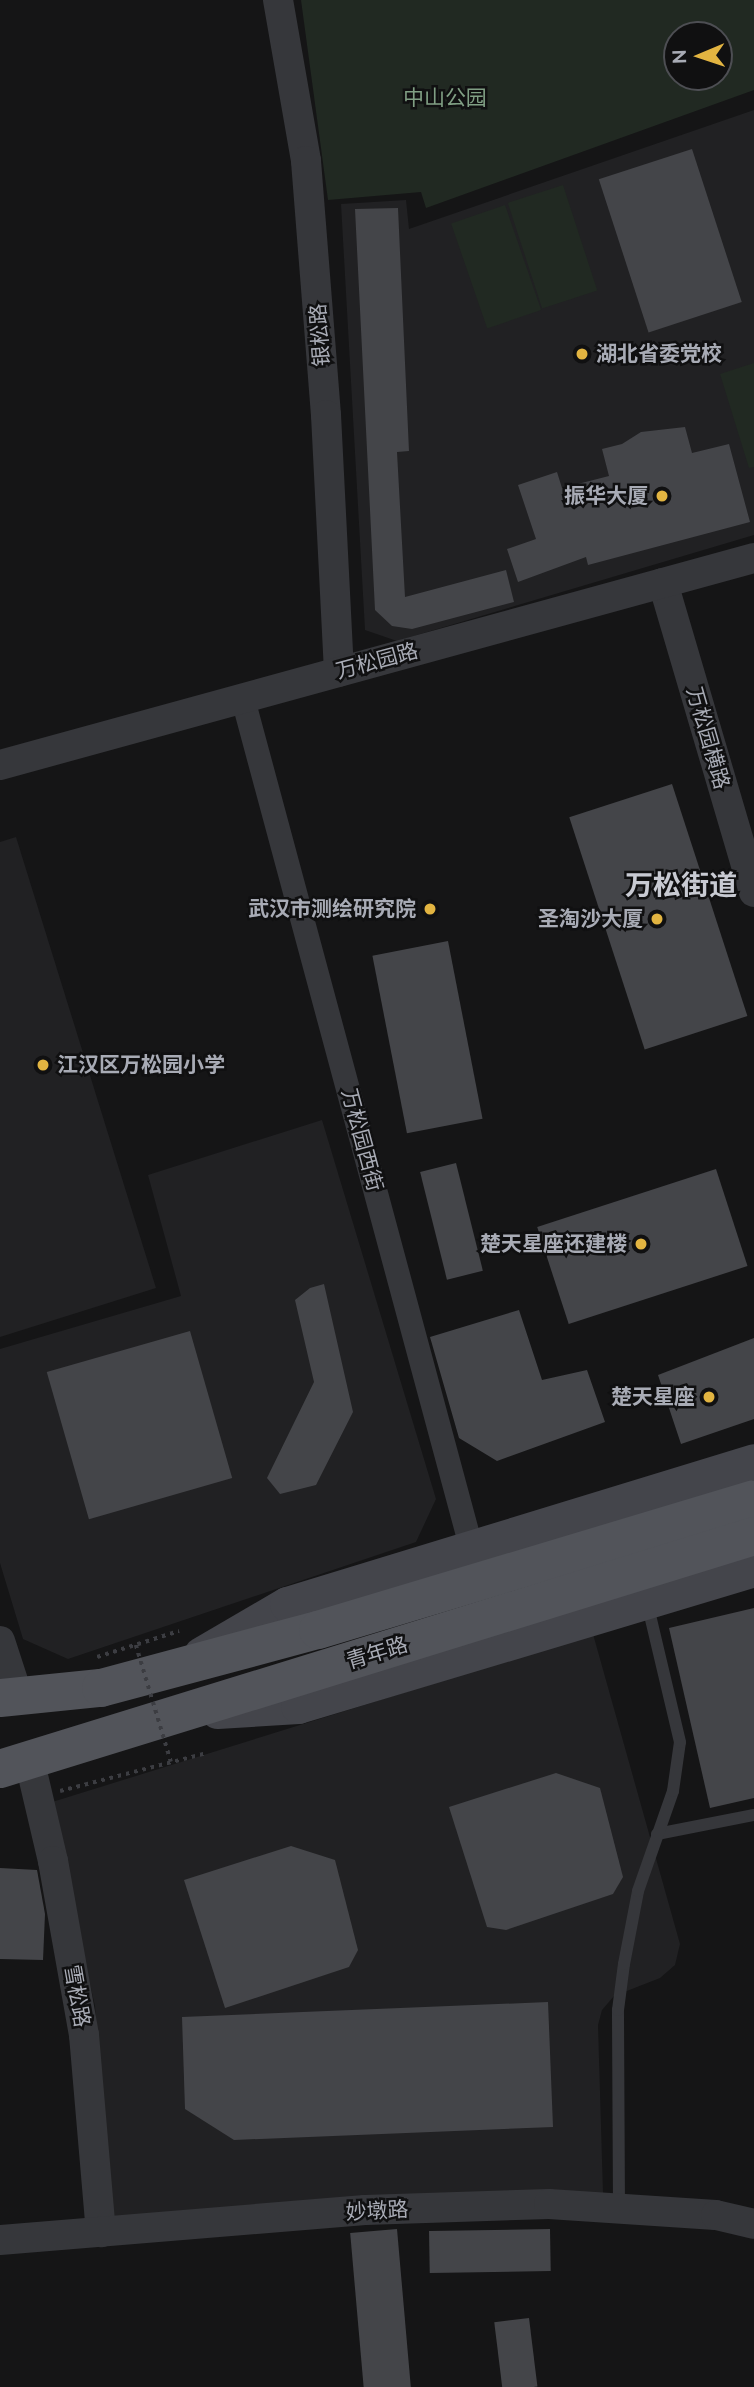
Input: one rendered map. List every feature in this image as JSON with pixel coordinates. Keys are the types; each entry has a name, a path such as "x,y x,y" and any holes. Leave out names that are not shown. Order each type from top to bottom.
{"main road":[{"path":"476,1565 754,1461"},
{"path":"598,1565 754,1467"},
{"name":"青年路","path":"10,1759 182,1713 598,1565 754,1499"},
{"name":"青年路","path":"6,1703 99,1672 175,1668 476,1565 598,1565 754,1536"},
{"path":"598,1565 754,1559"},
{"path":"182,1713 298,1706 754,1569"}],"street":[{"name":"银松路","path":"278,0 306,162 326,415 339,672"},
{"name":"万松园路","path":"0,765 754,558"},
{"name":"万松园横路","path":"663,583 754,892"},
{"name":"万松园西街","path":"243,699 476,1565"},
{"path":"0,1641 6,1703"},
{"name":"雪松路","path":"10,1759 84,2035 101,2232"},
{"name":"妙墩路","path":"0,2240 365,2210 548,2204 716,2215 754,2224"}],"lane":[{"path":"619,2209 618,2010 638,1891 673,1791 680,1742 647,1602"},
{"path":"657,1834 754,1815"}],"path":[{"path":"99,1672 136,1645 179,1631"},
{"path":"136,1645 171,1762"},
{"path":"55,1792 207,1753"}],"shaded area":[{"name":"湖北省委党校","path":"754,110 754,535 397,641 365,630 341,204 406,200 409,229"},
{"name":"江汉区万松园小学","path":"16,837 156,1288 0,1337 0,842"},
{"path":"322,1120 436,1499 416,1542 68,1659 23,1639 0,1563 0,1349 181,1296 148,1175"},
{"path":"593,1634 680,1944 675,1965 660,1978 614,1996 602,2010 598,2025 603,2193 111,2219 95,2006 49,1803"}],"green space":[{"name":"中山公园","path":"301,0 754,0 754,90 426,208 421,192 328,200"},
{"path":"563,185 597,291 542,308 508,203"},
{"path":"505,205 541,310 487,329 451,224"},
{"path":"754,363 754,467 749,468 720,374"}],"building":[{"path":"692,149 742,302 649,332 599,179"},
{"path":"398,208 409,451 397,452 405,597 506,570 514,602 412,629 392,626 375,610 355,209"},
{"name":"振华大厦","path":"685,427 692,453 729,444 750,522 588,565 586,557 518,582 507,549 536,539 518,485 557,472 562,488 609,476 602,449 622,444 641,432"},
{"name":"圣淘沙大厦","path":"672,784 747,1016 645,1049 569,817"},
{"path":"448,941 483,1119 407,1133 372,956"},
{"path":"456,1163 483,1271 447,1280 420,1172"},
{"name":"楚天星座还建楼","path":"716,1169 748,1266 569,1324 537,1227"},
{"path":"324,1284 353,1412 316,1485 280,1494 267,1478 314,1382 295,1300 310,1288"},
{"path":"519,1310 542,1380 587,1370 605,1422 497,1461 459,1438 430,1337"},
{"path":"190,1331 232,1478 89,1519 47,1372"},
{"name":"楚天星座","path":"754,1338 754,1419 681,1444 658,1375"},
{"path":"754,1608 754,1798 710,1808 669,1628"},
{"path":"556,1773 600,1788 623,1877 613,1894 506,1930 487,1927 449,1807"},
{"path":"291,1846 335,1860 358,1950 349,1967 225,2008 184,1880"},
{"path":"0,1868 37,1870 45,1914 43,1960 0,1959"},
{"path":"548,2002 553,2127 234,2140 185,2109 182,2017"},
{"path":"397,2229 411,2387 364,2387 350,2233"},
{"path":"550,2229 551,2271 430,2273 429,2231"},
{"path":"529,2318 537,2386 502,2387 494,2322"}],"place":[{"name":"湖北省委党校","path":"582,354"},
{"name":"振华大厦","path":"662,496"},
{"name":"武汉市测绘研究院","path":"430,909"},
{"name":"圣淘沙大厦","path":"657,919"},
{"name":"江汉区万松园小学","path":"43,1065"},
{"name":"楚天星座还建楼","path":"641,1244"},
{"name":"楚天星座","path":"709,1397"}],"district":[{"name":"万松街道","path":"681,886"}]}
